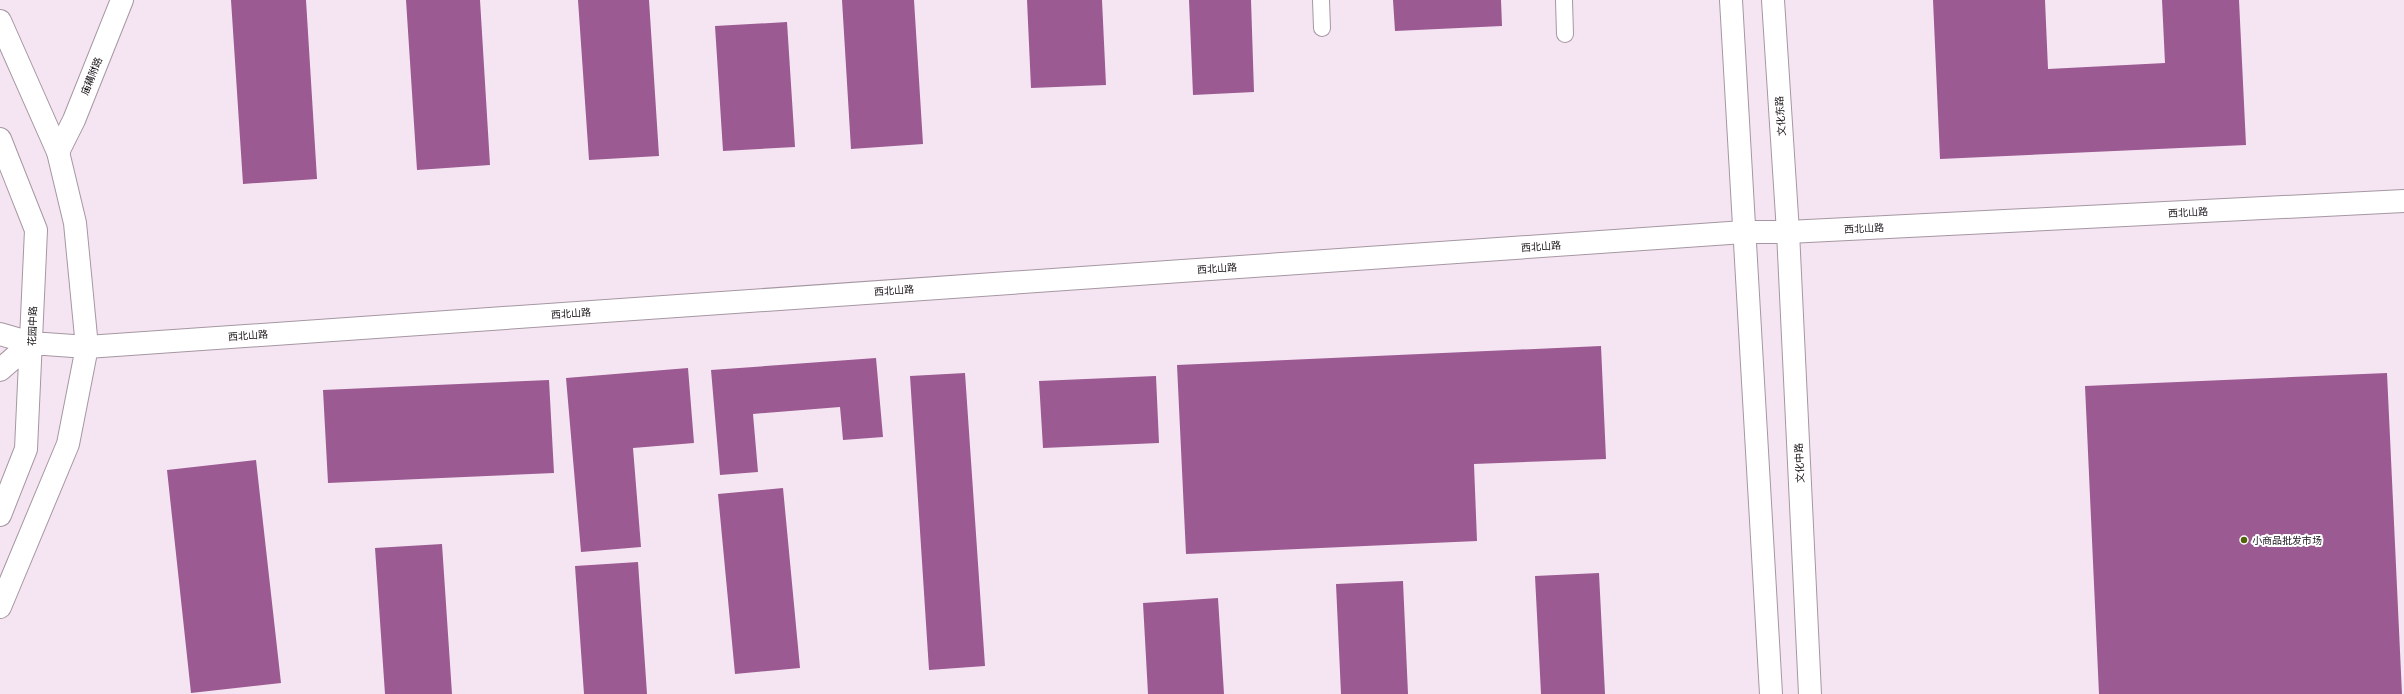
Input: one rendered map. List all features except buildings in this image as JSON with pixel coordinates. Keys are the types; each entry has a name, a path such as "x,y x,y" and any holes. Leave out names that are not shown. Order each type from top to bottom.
{"main road":[{"name":"庙耩附路","path":"58,152 74,120 122,0"},
{"path":"1730,0 1771,694"},
{"name":"文化东路","path":"1773,0 1788,232"},
{"path":"0,21 58,152 75,223 87,346 68,444 0,607"},
{"name":"花园中路","path":"0,139 36,230 26,450 0,515"},
{"name":"西北山路","path":"0,334 32,343 87,346 1744,232 1788,232 2404,201"},
{"name":"文化中路","path":"1788,232 1810,694"},
{"path":"0,370 32,343"}],"lane":[{"path":"1321,0 1322,28"},
{"path":"1564,0 1565,34"}],"place":[{"name":"小商品批发市场","path":"2244,540"}]}
